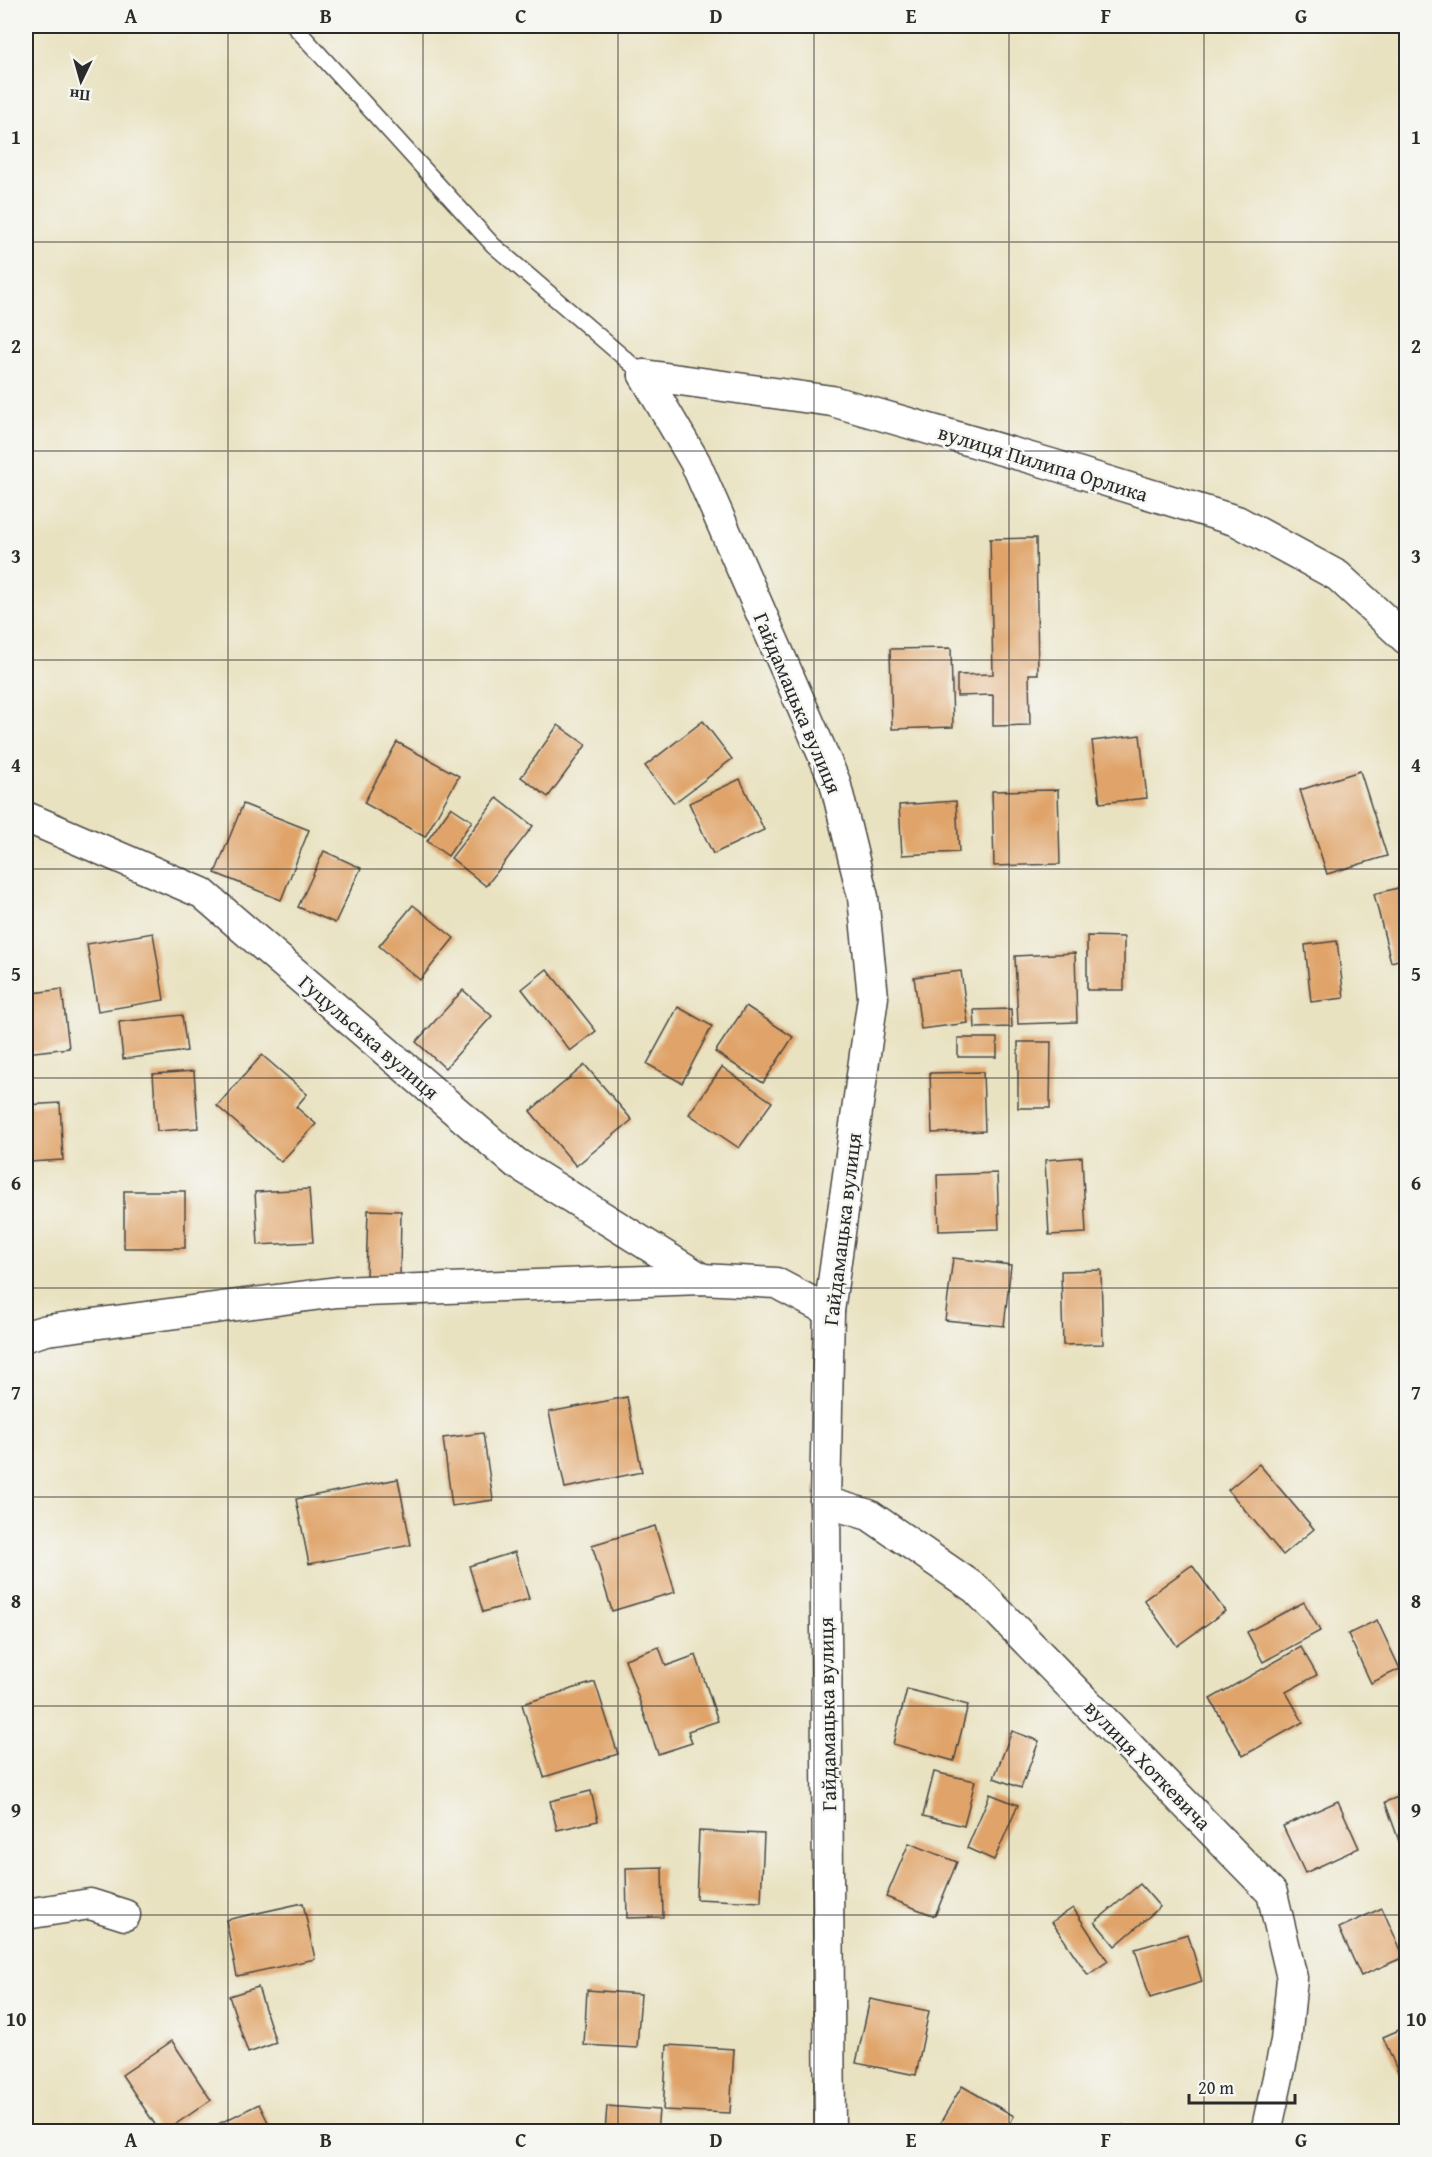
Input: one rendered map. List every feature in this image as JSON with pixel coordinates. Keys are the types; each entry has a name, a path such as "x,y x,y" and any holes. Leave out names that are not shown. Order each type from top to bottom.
{"street":[{"name":"вулиця Пилипа Орлика","path":"644,375 832,401 1051,464 1237,521 1338,576 1407,639"},
{"name":"Гайдамацька вулиця","path":"644,375 695,462 835,782 863,897 873,997 829,1311 825,1502 830,2132"},
{"name":"Гуцульська вулиця","path":"26,817 202,893 516,1163 702,1279"},
{"name":"Гуцульська вулиця","path":"26,1336 47,1330 337,1292 702,1279 776,1283 829,1311"},
{"name":"вулиця Хоткевича","path":"825,1502 869,1515 976,1589 1272,1893 1292,1978 1286,2041 1266,2132"},
{"path":"26,1914 90,1904 125,1916"}],"lane":[{"path":"294,26 493,245 644,375"}],"building":[{"path":"1036,538 1038,674 1029,674 1030,725 993,726 993,695 957,696 957,675 993,674 990,539"},
{"path":"951,648 953,727 892,729 890,649"},
{"path":"703,721 732,759 674,803 645,766"},
{"path":"558,725 586,745 548,797 521,777"},
{"path":"1140,735 1147,798 1100,803 1092,741"},
{"path":"397,742 459,776 425,837 364,803"},
{"path":"1360,771 1387,856 1327,874 1300,790"},
{"path":"740,779 764,830 713,854 689,803"},
{"path":"1058,790 1060,864 994,866 992,791"},
{"path":"497,798 533,826 486,886 451,858"},
{"path":"956,801 959,852 902,855 899,805"},
{"path":"243,804 309,830 281,900 215,873"},
{"path":"451,807 472,821 448,856 427,841"},
{"path":"324,851 361,868 335,923 298,907"},
{"path":"1406,886 1406,958 1391,962 1374,894"},
{"path":"413,905 454,938 420,980 379,946"},
{"path":"153,933 164,1000 98,1011 87,944"},
{"path":"1087,936 1124,937 1124,990 1087,990"},
{"path":"1337,941 1344,998 1311,1002 1305,945"},
{"path":"1075,953 1077,1022 1018,1024 1015,956"},
{"path":"547,969 596,1031 570,1051 522,989"},
{"path":"961,971 968,1023 921,1029 914,977"},
{"path":"62,989 69,1048 26,1053 26,994"},
{"path":"463,990 492,1016 445,1068 416,1042"},
{"path":"746,1006 793,1037 763,1083 715,1052"},
{"path":"678,1007 712,1026 682,1083 647,1064"},
{"path":"1011,1009 1012,1027 975,1028 974,1010"},
{"path":"182,1015 187,1051 123,1059 119,1022"},
{"path":"958,1038 997,1038 997,1057 958,1057"},
{"path":"1018,1042 1051,1042 1050,1108 1018,1108"},
{"path":"262,1055 307,1094 296,1107 316,1124 281,1162 217,1106"},
{"path":"585,1065 632,1120 576,1166 530,1111"},
{"path":"722,1067 772,1102 739,1148 689,1114"},
{"path":"194,1071 198,1128 157,1131 153,1074"},
{"path":"983,1072 985,1131 932,1133 930,1073"},
{"path":"60,1103 63,1160 29,1162 26,1105"},
{"path":"1082,1157 1086,1233 1049,1235 1045,1160"},
{"path":"997,1173 999,1229 939,1231 937,1175"},
{"path":"309,1189 313,1242 258,1245 255,1192"},
{"path":"124,1191 185,1191 185,1248 124,1248"},
{"path":"368,1210 401,1211 400,1276 366,1275"},
{"path":"953,1258 1011,1265 1004,1326 945,1320"},
{"path":"1101,1270 1103,1344 1063,1345 1061,1271"},
{"path":"627,1397 642,1472 565,1488 549,1412"},
{"path":"483,1433 493,1500 452,1506 443,1438"},
{"path":"1259,1464 1314,1529 1283,1555 1228,1490"},
{"path":"398,1479 411,1545 309,1564 296,1499"},
{"path":"655,1526 675,1592 612,1611 592,1545"},
{"path":"515,1552 529,1599 483,1612 469,1566"},
{"path":"1192,1565 1225,1611 1177,1646 1144,1600"},
{"path":"1304,1602 1320,1631 1263,1662 1247,1632"},
{"path":"1377,1620 1400,1669 1371,1683 1348,1634"},
{"path":"659,1647 666,1666 696,1655 718,1721 688,1731 692,1743 658,1754 625,1659"},
{"path":"1301,1647 1317,1675 1286,1692 1303,1722 1243,1756 1210,1699"},
{"path":"595,1682 618,1754 544,1777 522,1704"},
{"path":"907,1689 968,1705 954,1761 893,1744"},
{"path":"1012,1731 1039,1741 1021,1788 994,1778"},
{"path":"934,1772 975,1781 964,1826 923,1816"},
{"path":"591,1791 598,1821 557,1830 550,1801"},
{"path":"990,1794 1018,1805 994,1860 967,1848"},
{"path":"1406,1794 1406,1851 1403,1852 1385,1802"},
{"path":"1338,1801 1359,1848 1305,1873 1283,1826"},
{"path":"699,1831 764,1834 761,1902 696,1899"},
{"path":"909,1843 957,1862 935,1916 886,1897"},
{"path":"662,1867 663,1917 627,1918 626,1868"},
{"path":"1140,1884 1160,1907 1115,1946 1095,1922"},
{"path":"303,1903 315,1959 237,1976 226,1920"},
{"path":"1073,1908 1108,1961 1088,1975 1052,1922"},
{"path":"1382,1908 1404,1957 1361,1976 1339,1928"},
{"path":"1188,1934 1202,1982 1150,1998 1135,1949"},
{"path":"258,1987 276,2043 248,2053 229,1996"},
{"path":"587,1990 641,1994 637,2048 584,2045"},
{"path":"870,1999 929,2011 916,2075 856,2063"},
{"path":"1406,2027 1406,2091 1383,2037"},
{"path":"172,2041 211,2100 164,2132 160,2132 122,2075"},
{"path":"667,2045 734,2049 730,2113 663,2110"},
{"path":"962,2086 1014,2116 1005,2132 936,2130"},
{"path":"259,2104 273,2132 219,2132 216,2125"},
{"path":"607,2106 659,2110 657,2132 605,2132"},
{"path":"1123,2125 1140,2131 1140,2132 1120,2132"}]}
